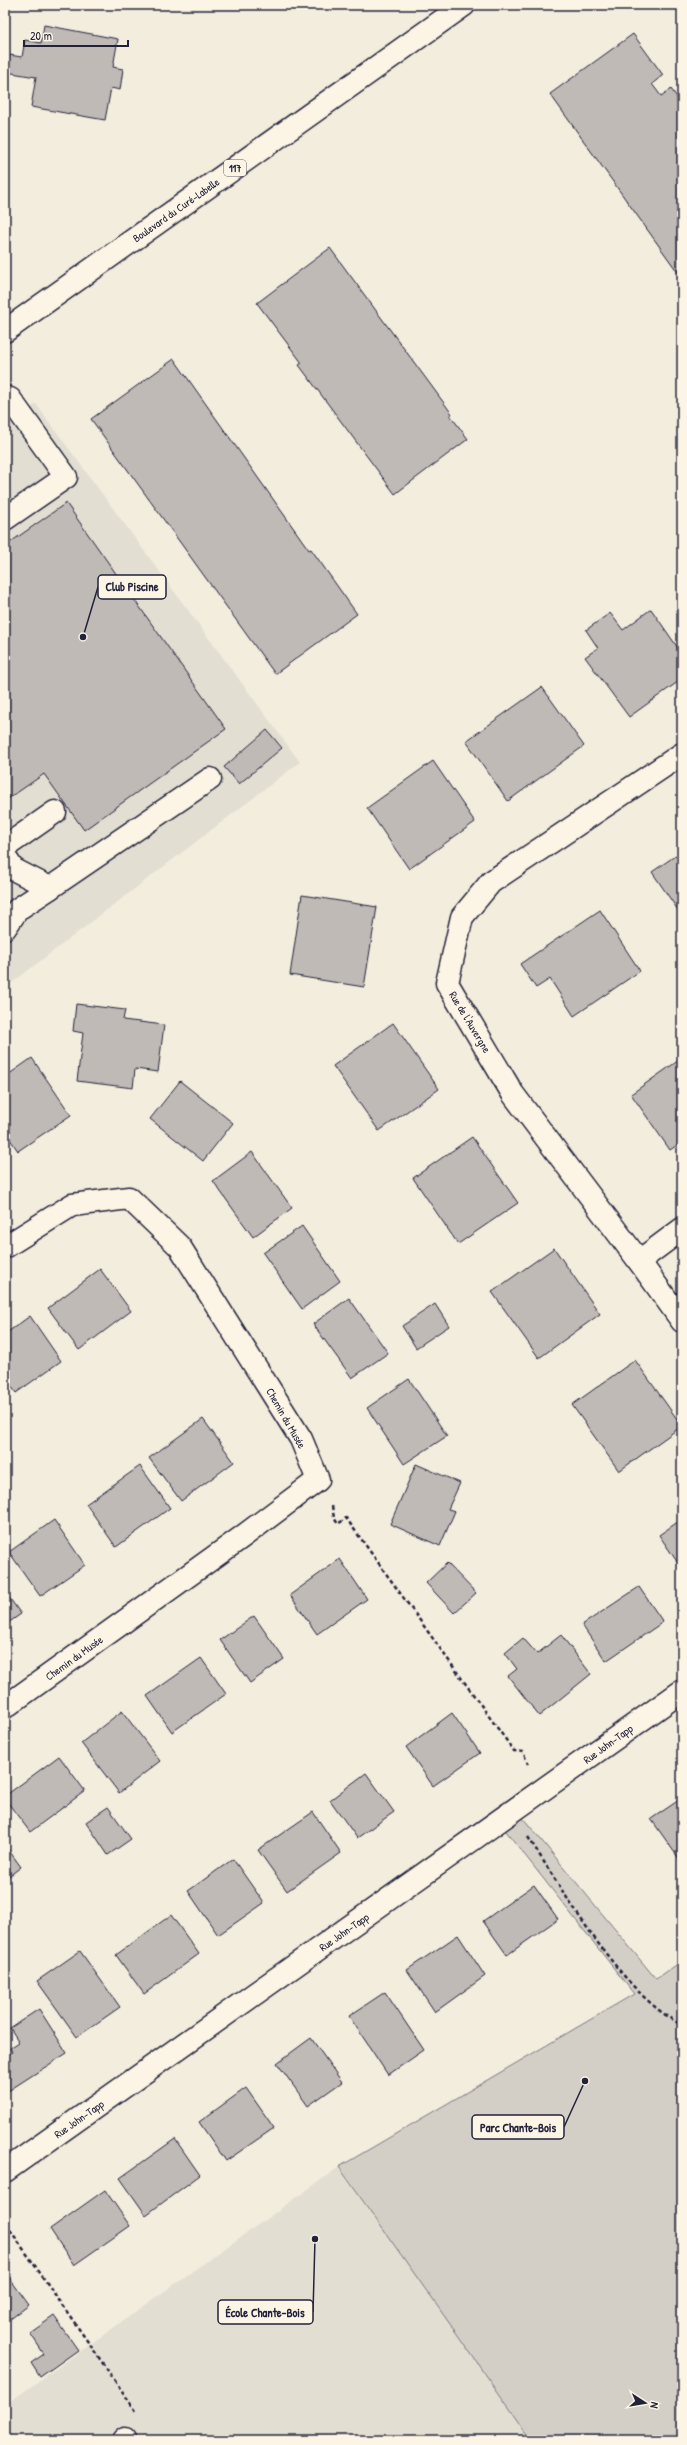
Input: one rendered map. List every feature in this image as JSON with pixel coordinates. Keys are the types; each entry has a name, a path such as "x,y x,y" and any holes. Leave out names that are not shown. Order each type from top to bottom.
{"street":[{"name":"Boulevard du Curé-Labelle","path":"5,331 464,5"},
{"path":"5,397 10,399 66,477 5,520"},
{"name":"Rue de l'Auvergne","path":"682,754 491,882 462,917 447,983 513,1094 639,1261 682,1321"},
{"path":"5,928 18,909 210,779"},
{"path":"5,847 56,812"},
{"path":"5,857 13,869 50,888"},
{"name":"Chemin du Musée","path":"5,1247 72,1205 129,1198 180,1247 301,1439 318,1480 242,1537 5,1707"},
{"path":"639,1261 682,1229"},
{"name":"Rue John-Tapp","path":"5,2171 682,1691"}],"path":[{"path":"331,1504 334,1518 338,1524 346,1518 514,1751 523,1752 530,1770"},
{"path":"526,1834 573,1906 616,1965 649,2003 665,2017 682,2025"},
{"path":"5,2229 8,2227 136,2412"}],"shaded area":[{"path":"36,404 300,762 5,988 5,426"},
{"path":"523,1818 656,1979 682,1961 682,2440 532,2440 339,2167 634,1994 502,1826"},
{"path":"339,2167 532,2440 5,2440 5,2405"}],"building":[{"path":"5,5 10,5 6,30 5,30"},
{"path":"44,25 118,39 113,67 123,69 120,90 111,88 105,120 31,107 36,77 6,72 9,55 22,57 25,40 41,43"},
{"path":"633,34 663,75 652,84 661,96 671,89 682,104 682,278 550,94"},
{"path":"330,248 452,414 450,415 468,439 395,494 299,365 302,363 257,303"},
{"path":"174,359 309,550 311,549 357,614 275,674 91,419"},
{"path":"66,503 226,729 84,830 44,774 5,801 5,546"},
{"path":"651,609 678,648 682,645 682,679 629,717 585,657 598,648 586,630 610,613 623,630"},
{"path":"542,687 584,746 508,801 466,741"},
{"path":"267,730 282,748 239,784 224,767"},
{"path":"433,761 475,822 409,869 367,808"},
{"path":"682,851 682,916 652,872"},
{"path":"302,895 377,907 364,987 290,975"},
{"path":"600,910 640,971 574,1016 550,979 536,988 520,964"},
{"path":"76,1004 125,1010 123,1020 164,1025 158,1072 135,1069 133,1088 77,1081 83,1033 73,1031"},
{"path":"393,1023 439,1089 379,1131 333,1066"},
{"path":"32,1058 71,1115 18,1151 5,1132 5,1107 9,1104 5,1098 5,1077"},
{"path":"682,1058 682,1142 670,1150 631,1094"},
{"path":"180,1081 233,1123 203,1161 150,1119"},
{"path":"472,1137 518,1203 458,1244 413,1178"},
{"path":"252,1152 292,1208 253,1237 213,1181"},
{"path":"302,1226 340,1281 302,1309 263,1253"},
{"path":"554,1248 600,1314 539,1358 492,1292"},
{"path":"100,1269 131,1311 79,1350 48,1308"},
{"path":"349,1298 388,1353 352,1378 313,1324"},
{"path":"435,1304 449,1326 416,1348 402,1326"},
{"path":"30,1316 61,1361 16,1393 5,1377 5,1334"},
{"path":"635,1360 682,1426 619,1471 572,1405"},
{"path":"409,1379 447,1436 404,1464 367,1408"},
{"path":"203,1419 234,1462 181,1501 149,1458"},
{"path":"416,1464 460,1483 448,1509 455,1511 440,1546 390,1524"},
{"path":"140,1466 170,1508 116,1547 86,1504"},
{"path":"682,1519 682,1569 659,1535"},
{"path":"54,1520 85,1565 40,1596 9,1552"},
{"path":"340,1559 367,1599 317,1634 290,1595"},
{"path":"447,1563 476,1593 454,1613 426,1583"},
{"path":"639,1587 663,1622 606,1661 582,1625"},
{"path":"5,1592 21,1614 5,1625"},
{"path":"254,1616 284,1659 250,1683 220,1640"},
{"path":"561,1635 591,1674 539,1716 508,1676 517,1669 505,1653 523,1638 537,1654"},
{"path":"201,1658 226,1694 172,1732 147,1696"},
{"path":"122,1711 160,1761 119,1793 81,1743"},
{"path":"452,1713 480,1753 433,1786 406,1747"},
{"path":"59,1756 85,1791 30,1832 5,1799 5,1796"},
{"path":"366,1773 394,1812 357,1838 330,1800"},
{"path":"682,1798 682,1863 651,1819"},
{"path":"108,1807 131,1839 108,1855 86,1822"},
{"path":"313,1812 341,1853 287,1891 258,1850"},
{"path":"5,1845 21,1867 5,1879"},
{"path":"233,1859 264,1903 218,1935 188,1891"},
{"path":"534,1885 558,1919 507,1955 483,1921"},
{"path":"171,1915 199,1954 144,1994 116,1955"},
{"path":"458,1935 485,1976 435,2012 407,1970"},
{"path":"80,1951 120,2007 77,2037 37,1981"},
{"path":"385,1992 424,2050 388,2075 349,2016"},
{"path":"39,2009 67,2053 5,2093 5,2057 12,2052 10,2048 19,2042 10,2028"},
{"path":"311,2038 342,2082 308,2106 277,2063"},
{"path":"246,2088 274,2128 226,2161 199,2122"},
{"path":"175,2139 200,2175 146,2215 120,2178"},
{"path":"105,2190 130,2226 74,2265 50,2229"},
{"path":"5,2272 29,2305 5,2323"},
{"path":"54,2316 78,2350 40,2377 31,2363 44,2354 30,2333"}],"place":[{"name":"Club Piscine","path":"83,637"},
{"name":"Parc Chante-Bois","path":"585,2081"},
{"name":"École Chante-Bois","path":"315,2239"}]}
